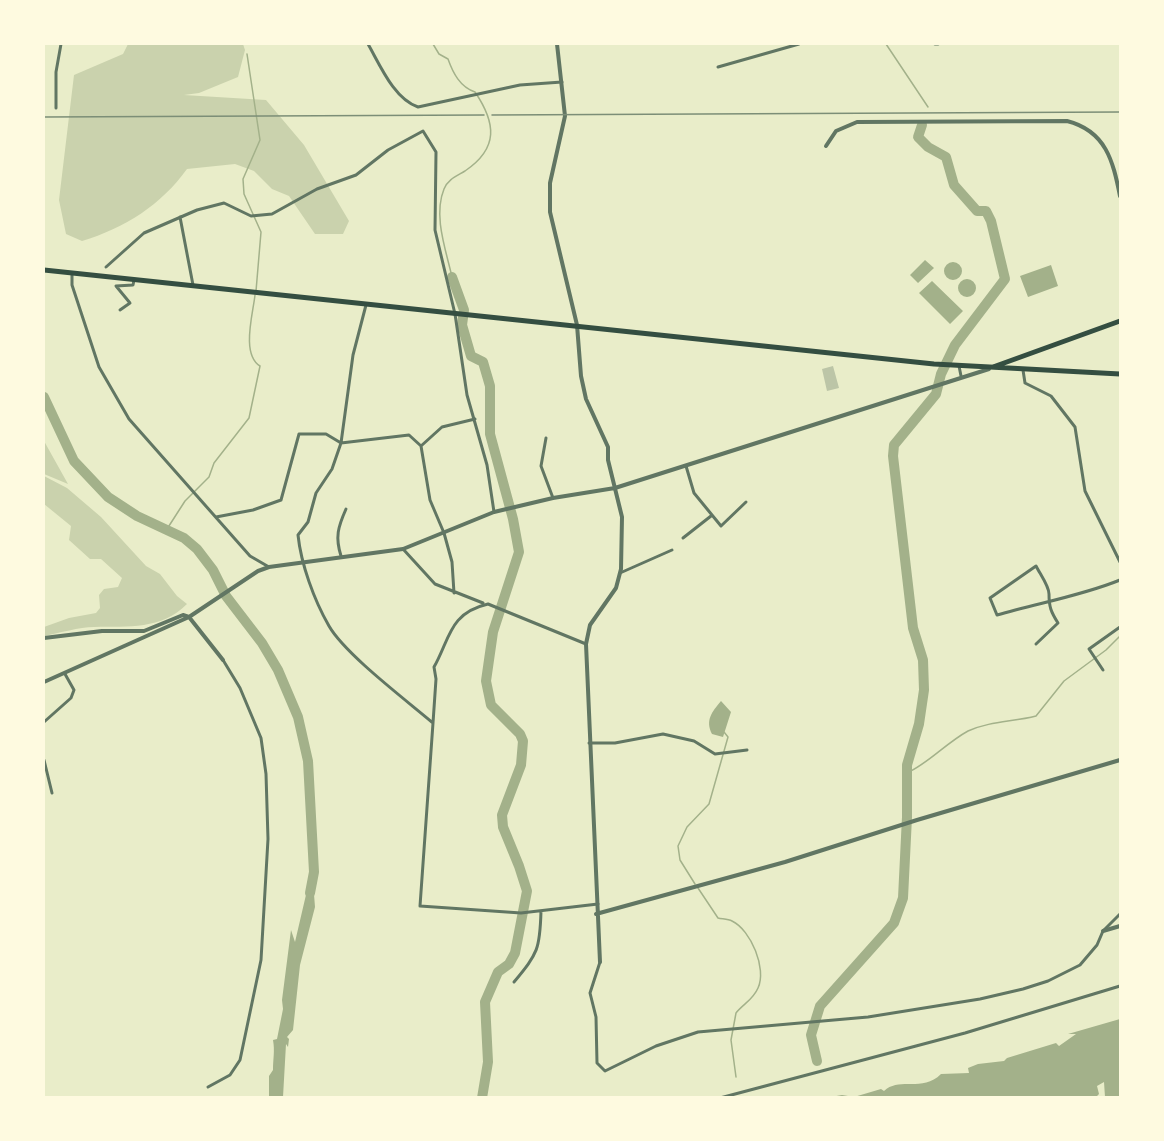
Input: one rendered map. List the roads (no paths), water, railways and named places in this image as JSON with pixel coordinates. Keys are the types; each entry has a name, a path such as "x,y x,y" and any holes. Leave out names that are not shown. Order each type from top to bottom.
{"highway":[{"path":"44,270 934,364 988,369 1120,375"},
{"path":"988,369 1120,321"},
{"path":"1022,357 1023,370"}],"street":[{"path":"56,108 56,72 61,44"},
{"path":"368,44 378,65 409,104 418,107 520,85 563,82"},
{"path":"557,44 565,116 550,183 549,203 577,326 581,376 586,399 608,447 622,517 620,573 616,588 590,625 586,644 598,904 596,914 600,962 590,993 596,1017 597,1064 605,1071 656,1046 698,1032 820,1021 980,999 1048,981 1080,965 1097,945 1102,931 1120,914"},
{"path":"718,67 799,44"},
{"path":"826,146 836,131 857,122 1068,121 1084,127 1104,144 1113,160 1120,196"},
{"path":"106,267 144,233 180,217 224,203 250,216 272,214 317,189 356,175 388,150 423,131 436,152 435,230 445,263 467,395 487,465 494,512"},
{"path":"180,217 193,285"},
{"path":"72,274 79,311 92,349 110,389 147,440 250,556 269,567"},
{"path":"120,310 130,303 116,286 133,285 134,280"},
{"path":"366,305 353,355 341,443 332,469 316,493 308,522 298,535 303,561 329,626 336,635 433,723"},
{"path":"955,365 962,371 961,375"},
{"path":"44,682 191,616 258,571 269,567 403,549 494,512 553,498 615,488 961,375 988,369"},
{"path":"1023,370 1025,383 1051,396 1076,427 1085,491 1120,562"},
{"path":"421,446 442,427 475,419"},
{"path":"216,517 254,510 281,500 299,435 326,434 341,443 408,435 421,446 430,500 444,533 452,562 454,593"},
{"path":"546,438 541,466 553,498"},
{"path":"686,466 694,493 721,526 746,502"},
{"path":"341,556 336,539 346,509"},
{"path":"683,538 711,516"},
{"path":"403,549 435,584 477,603 488,604 586,644"},
{"path":"620,573 672,550"},
{"path":"1036,644 1058,623 1050,610 1047,600 1049,594 1036,566 990,598 997,615 1047,600 1092,592 1120,580"},
{"path":"488,604 478,606 452,625 444,639 445,648 434,667 436,679 420,906 521,913 598,904"},
{"path":"44,638 90,632 144,631 183,615 191,616 240,688 261,738 266,774 268,839 261,960 240,1060 230,1075 208,1087"},
{"path":"1103,670 1089,649 1120,627"},
{"path":"44,722 71,698 74,690 65,674"},
{"path":"589,742 615,743 663,734 694,741 715,754 747,750"},
{"path":"44,760 52,793"},
{"path":"596,914 785,862 1120,760"},
{"path":"514,982 531,961 540,945 541,911"},
{"path":"1102,931 1120,926"},
{"path":"720,1098 965,1033 1120,986"}],"waterway":[{"path":"433,44 439,54 448,59 461,83 475,92 487,114 491,134 484,153 448,183 441,199 440,222 452,277"},
{"path":"886,44 928,107"},
{"path":"247,54 260,140 243,179 244,194 261,232 256,291"},
{"path":"817,1061 811,1035 820,1006 894,923 903,898 907,765 919,724 924,690 923,660 913,628 893,456 894,445 936,394 941,374 955,345 1005,279 991,221 986,211 977,211 954,185 946,157 928,147 918,137 922,125"},
{"path":"452,277 464,310 462,325 471,356 483,362 490,386 490,434 513,519 519,552 493,632 486,681 491,705 520,734 523,741 521,765 502,815 503,827 527,891 515,953 509,964 498,972 485,1002 488,1062 482,1098"},
{"path":"167,529 185,501 209,477 214,463 249,418 260,366 254,360 250,343 255,295"},
{"path":"44,397 74,461 108,497 137,516 184,538 197,549 213,570 226,596 262,643 278,670 298,717 308,761 314,872 310,893"},
{"path":"907,773 968,731 985,725 1036,716 1064,681 1106,650 1120,636"},
{"path":"695,884 680,860 678,846 687,827 709,804 728,737 724,732"},
{"path":"698,888 718,918 732,921 745,933 759,961 758,988 736,1013 731,1040 736,1077"}],"railway":[{"path":"492,115 1120,112"},
{"path":"44,117 484,115"}]}
